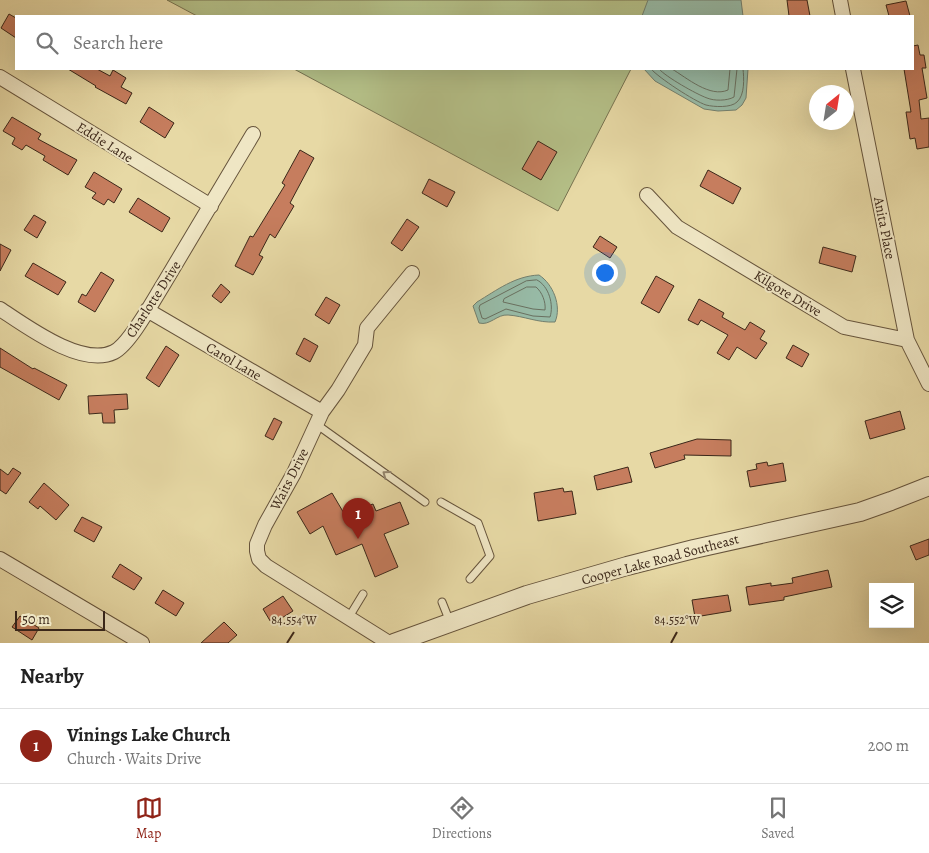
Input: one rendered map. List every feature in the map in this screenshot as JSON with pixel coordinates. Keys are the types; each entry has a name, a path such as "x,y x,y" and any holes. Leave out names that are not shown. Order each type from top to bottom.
{"street":[{"path":"840,0 843,15"},
{"name":"Anita Place","path":"853,70 907,340 929,384"},
{"name":"Eddie Lane","path":"0,76 211,206"},
{"name":"Charlotte Drive","path":"0,309 44,337 75,352 96,356 114,352 127,340 147,310 253,134"},
{"name":"Kilgore Drive","path":"647,195 677,227 844,327 907,340"},
{"name":"Waits Drive","path":"389,643 274,572 259,559 257,551 260,534 294,473 319,418 365,345 367,328 412,273"},
{"name":"Carol Lane","path":"147,310 319,418"},
{"name":"Cooper Lake Road Southeast","path":"394,643 527,595 609,571 729,540 860,512 929,486"},
{"path":"0,559 142,643"}],"lane":[{"path":"319,418 425,502"},
{"path":"441,502 478,523 490,556 470,579"},
{"path":"349,617 362,594"},
{"path":"442,602 450,622"}],"green space":[{"path":"167,0 666,0 658,15 195,15"},
{"path":"296,70 630,70 558,211"}],"water":[{"path":"648,0 741,0 743,15 642,15"},
{"path":"645,70 748,70 746,98 736,110 718,111 704,109 655,81"},
{"path":"539,275 548,284 555,296 557,316 555,322 504,315 487,323 479,323 473,306 477,302 514,281"}],"building":[{"path":"787,0 807,0 810,15 789,15"},
{"path":"906,1 910,15 889,15 886,5"},
{"path":"9,14 15,17 15,37 1,28"},
{"path":"918,45 920,55 924,55 926,68 922,68 927,98 919,100 921,119 929,118 929,147 917,149 915,138 910,139 906,112 911,112 904,70 914,70 914,46"},
{"path":"70,70 99,70 110,76 113,70 126,78 121,87 132,93 126,104"},
{"path":"149,107 174,123 165,138 140,122"},
{"path":"12,117 41,134 38,139 77,160 68,175 43,160 45,156 26,145 22,150 12,144 15,138 3,131"},
{"path":"538,141 557,152 541,180 522,169"},
{"path":"300,150 314,158 290,203 294,206 275,238 270,234 259,255 263,257 253,275 235,266 250,236 253,237 285,185 282,183"},
{"path":"708,170 741,188 733,204 700,186"},
{"path":"94,172 122,189 114,203 108,199 104,205 92,198 96,193 85,187"},
{"path":"429,179 455,192 447,207 422,193"},
{"path":"138,198 170,218 162,232 129,212"},
{"path":"34,215 46,222 37,238 24,230"},
{"path":"407,219 419,227 402,251 391,243"},
{"path":"600,236 617,247 610,258 593,247"},
{"path":"0,244 11,250 0,271"},
{"path":"823,247 856,256 852,272 819,263"},
{"path":"33,263 66,282 58,295 25,276"},
{"path":"101,272 114,280 95,312 78,302 82,294 86,296"},
{"path":"656,276 674,286 659,313 641,303"},
{"path":"221,284 230,292 221,303 212,296"},
{"path":"326,297 340,305 329,324 315,315"},
{"path":"699,299 724,313 722,317 745,330 750,322 765,331 760,339 767,343 756,359 737,347 729,360 717,353 728,335 701,320 698,325 688,320"},
{"path":"304,338 318,346 310,362 296,354"},
{"path":"793,345 809,354 802,367 786,358"},
{"path":"166,346 179,355 159,387 146,378"},
{"path":"0,348 33,369 67,385 59,400 0,367"},
{"path":"127,394 128,409 114,410 115,423 103,423 102,413 89,414 88,396"},
{"path":"900,411 905,429 870,439 865,421"},
{"path":"274,418 282,422 273,440 265,436"},
{"path":"697,439 731,440 731,456 684,455 685,459 655,468 650,453"},
{"path":"767,462 768,466 783,463 786,481 750,487 747,471 757,469 756,464"},
{"path":"628,467 632,482 597,490 594,476"},
{"path":"13,468 21,473 6,494 0,490 0,469 8,475"},
{"path":"44,483 69,505 56,520 40,506 38,509 29,502"},
{"path":"563,488 564,492 572,491 576,514 538,521 534,493"},
{"path":"332,493 345,515 373,504 376,511 400,502 409,524 384,534 398,567 375,577 362,544 336,555 323,526 310,534 297,512"},
{"path":"82,517 102,527 94,542 74,531"},
{"path":"929,539 929,555 916,560 910,546"},
{"path":"120,564 142,578 134,590 112,577"},
{"path":"828,570 832,587 784,597 784,600 749,605 746,587 771,583 771,586 793,583 792,578"},
{"path":"163,590 184,603 176,616 155,603"},
{"path":"728,595 731,611 695,617 692,600"},
{"path":"283,596 293,611 272,624 263,609"},
{"path":"20,616 39,628 32,640 12,627"},
{"path":"224,622 237,635 228,643 201,643"}],"place":[{"name":"Vinings Lake Church","path":"358,539"}]}
